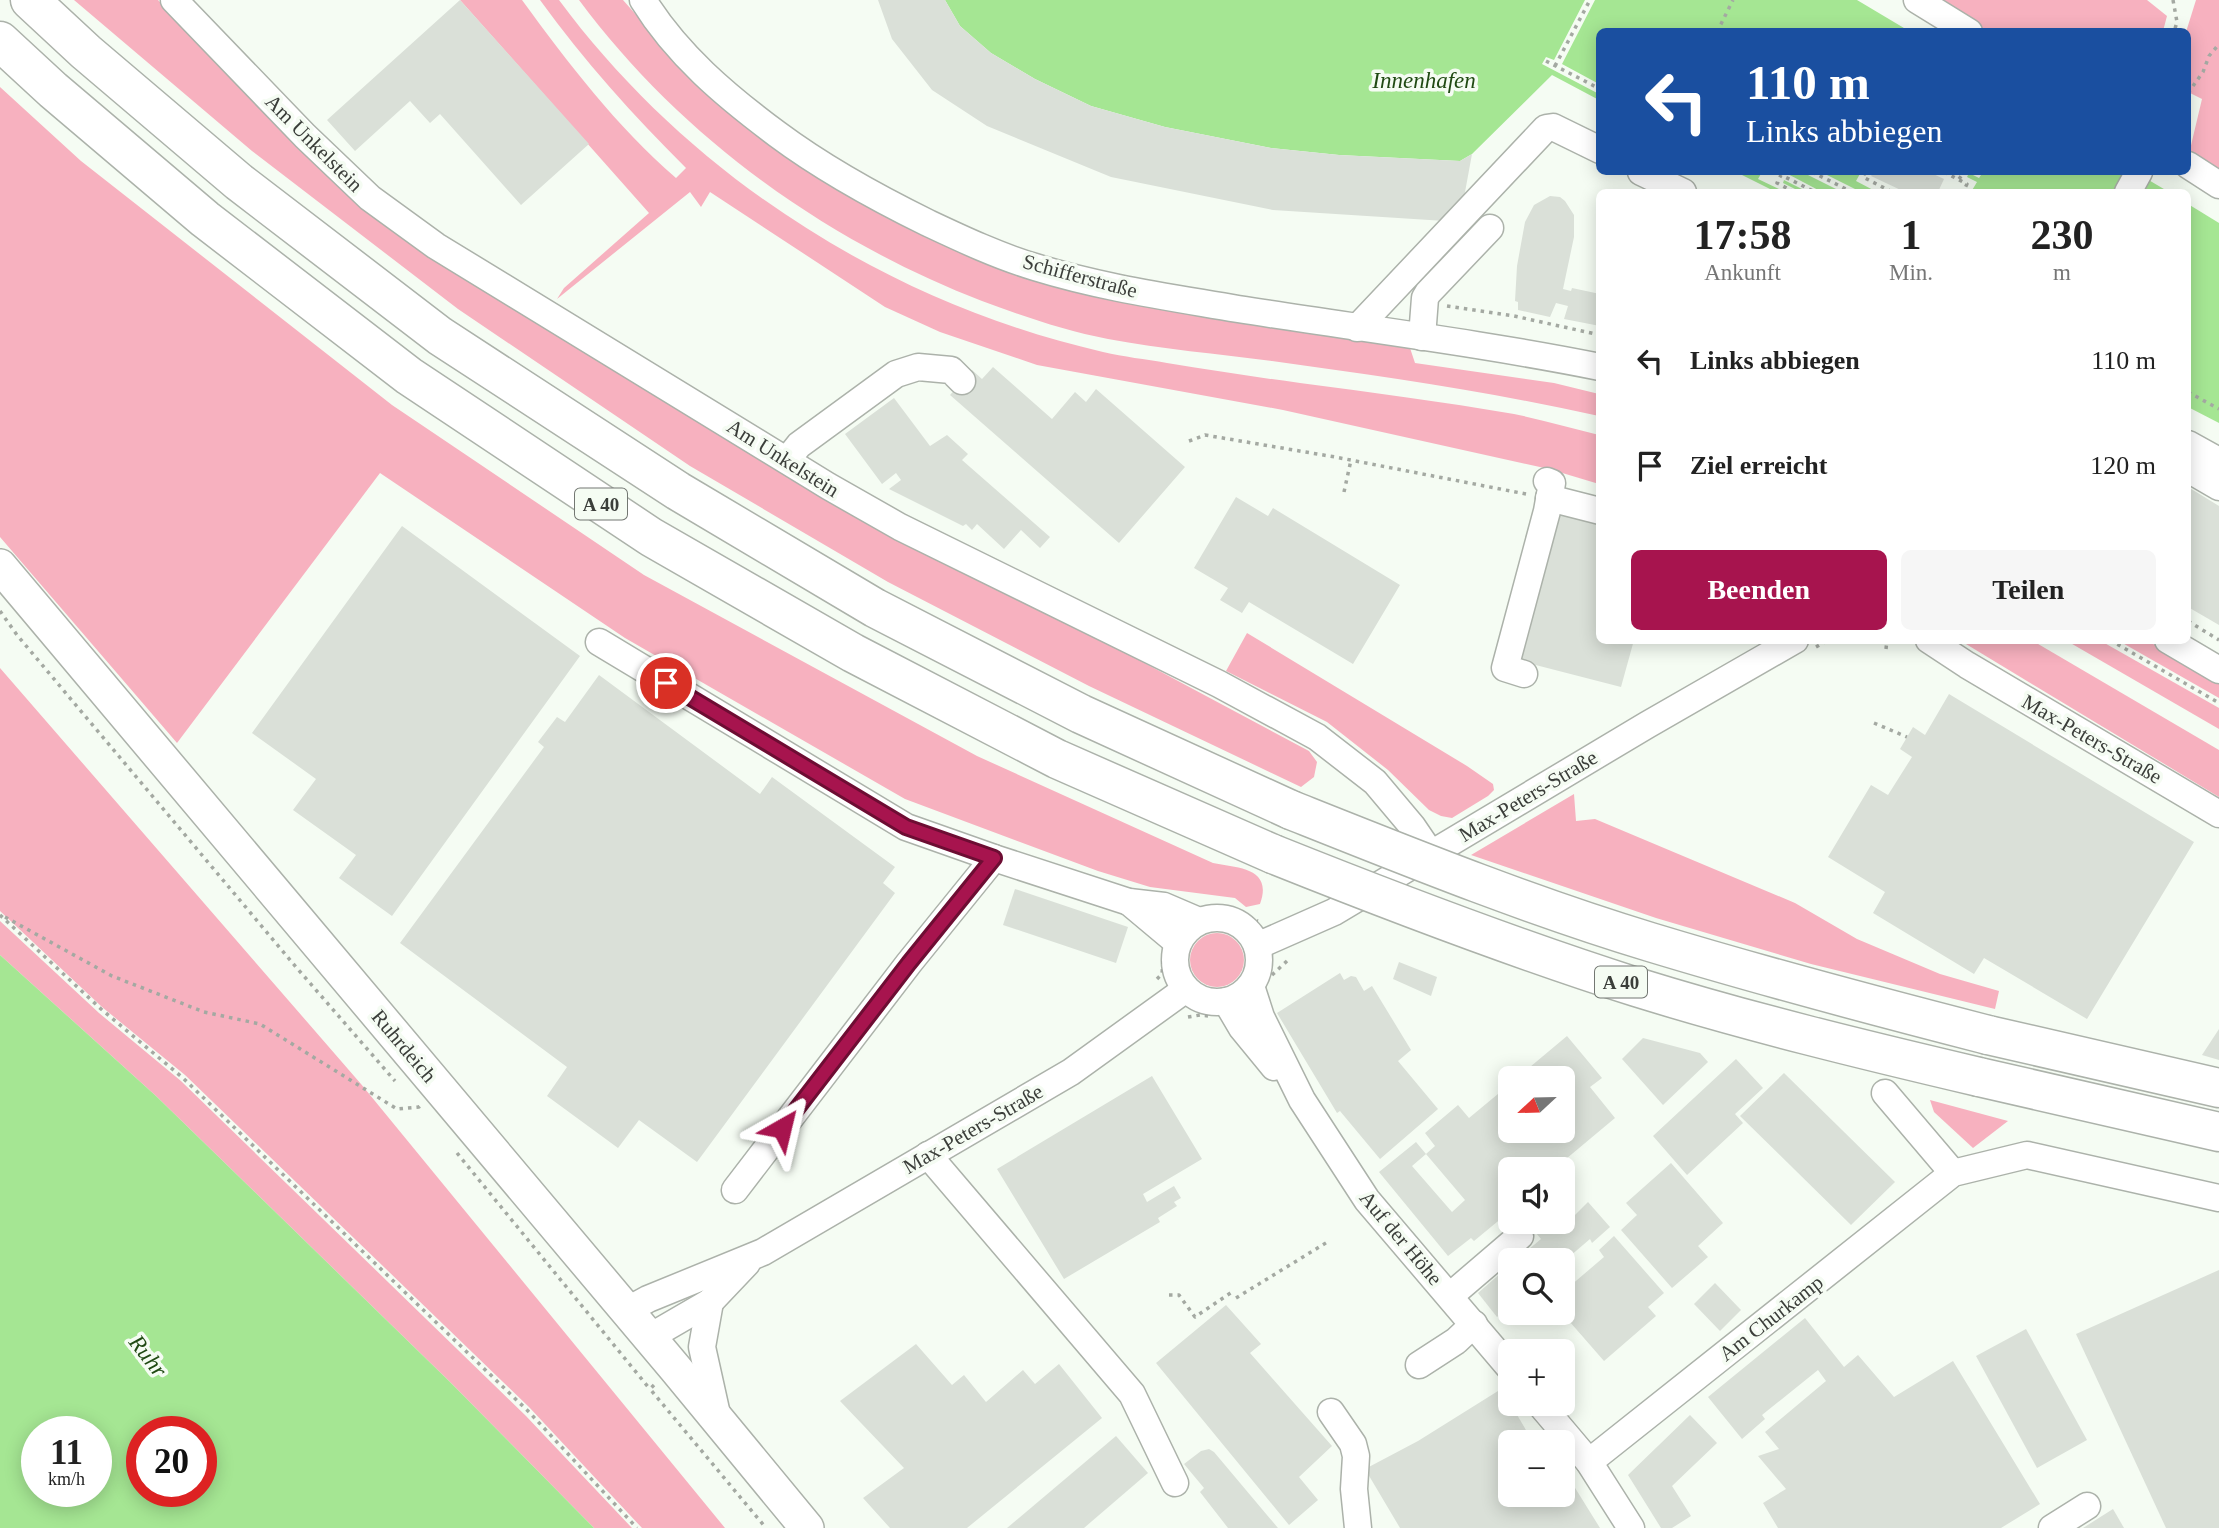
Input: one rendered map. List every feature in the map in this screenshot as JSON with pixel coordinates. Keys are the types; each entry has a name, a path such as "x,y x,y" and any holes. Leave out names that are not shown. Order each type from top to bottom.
{"highway":[{"name":"A 40","path":"30,0 86,52 239,182 430,328 678,491 875,608 1081,714 1290,810 1453,874 1647,941 1801,987 1988,1035 2219,1088"},
{"name":"A 40","path":"0,41 53,90 205,219 409,376 651,537 853,653 1045,752 1273,854 1434,918 1635,986 1794,1033 2219,1132"}],"main road":[{"name":"Ruhrdeich","path":"0,566 430,1099 626,1311 807,1528"}],"street":[{"name":"Am Unkelstein","path":"174,0 369,198 436,246 828,486 900,527 1131,640 1317,737 1375,782 1431,854"},
{"name":"Schifferstraße","path":"643,0 660,27 685,55 752,116 801,152 881,200 965,241 1033,267 1111,288 1363,322 1422,337 1596,366"},
{"path":"1917,0 1962,28"},
{"path":"1363,322 1546,128 1553,127 1596,148"},
{"path":"2191,167 2219,185"},
{"path":"1648,175 1677,189"},
{"path":"1422,337 1425,303 1432,288 1490,228"},
{"path":"787,460 799,445 896,374 918,367 951,370 962,381"},
{"path":"2191,446 2219,461"},
{"path":"2191,471 2219,487"},
{"path":"1524,674 1504,668 1548,490 1596,509"},
{"path":"599,642 906,827 1129,902 1164,906 1203,914 1213,918 1227,919 1259,934 1259,967 1251,986 1226,1001 1211,1002 1198,997 1176,996 1179,979 1175,955 1178,943 1203,914"},
{"name":"Max-Peters-Straße","path":"1259,934 1334,912 1788,644"},
{"name":"Max-Peters-Straße","path":"1936,644 2219,814"},
{"path":"2175,644 2219,670"},
{"path":"734,1190 909,963 994,858"},
{"path":"1129,902 1178,943"},
{"name":"Auf der Höhe","path":"1251,986 1261,1017 1302,1100 1367,1200 1498,1353"},
{"name":"Max-Peters-Straße","path":"626,1311 648,1299 753,1257 1071,1072 1176,996"},
{"name":"Auf der Höhe","path":"1226,1001 1242,1028 1302,1100"},
{"path":"1885,1093 1953,1174 2027,1155 2219,1198"},
{"path":"928,1155 1132,1394 1175,1483"},
{"name":"Am Churkamp","path":"1589,1462 1953,1174"},
{"path":"1450,1297 1520,1236"},
{"name":"Max-Peters-Straße","path":"648,1338 710,1301 753,1257"},
{"path":"710,1301 702,1347 719,1421"},
{"path":"1419,1365 1456,1341 1474,1324"},
{"path":"1331,1412 1353,1444 1356,1457 1354,1489 1358,1528"},
{"path":"1550,1416 1589,1462 1631,1528"},
{"path":"2052,1528 2087,1506"}],"path":[{"path":"1555,66 1590,0"},
{"path":"1719,28 1733,0"},
{"path":"2173,0 2177,22 2175,28"},
{"path":"2191,89 2203,72 2209,56 2219,44"},
{"path":"1546,61 1596,87"},
{"path":"1788,189 1777,183 1781,175 1809,189"},
{"path":"1818,175 1846,189"},
{"path":"1864,175 1863,177 1886,189"},
{"path":"1950,175 1967,184 1964,189"},
{"path":"1959,179 1962,175"},
{"path":"1425,303 1514,316 1596,334"},
{"path":"2191,395 2219,409"},
{"path":"1189,441 1205,435 1548,490"},
{"path":"1343,492 1350,460"},
{"path":"0,611 16,635 296,967 401,1087"},
{"path":"2191,623 2219,640"},
{"path":"1886,649 1887,644"},
{"path":"2117,644 2219,703"},
{"path":"1874,723 1907,737"},
{"path":"1203,914 1233,909 1248,918 1259,934"},
{"path":"0,915 112,976 204,1012 260,1024 397,1109 430,1099"},
{"path":"0,915 101,1009 183,1078 529,1412 636,1528"},
{"path":"1158,926 1152,933 1160,945 1162,974 1151,985 1176,996"},
{"path":"410,1097 430,1099"},
{"path":"453,1149 766,1528"},
{"path":"1236,1298 1329,1241"},
{"path":"1169,1295 1178,1295 1195,1318 1232,1292"},
{"path":"650,1389 675,1368"}],"shaded area":[{"path":"74,0 158,0 296,143 883,532 1122,651 1309,751 1317,762 1314,777 1301,787 1089,686 888,582 690,466 458,309 252,151"},
{"path":"460,0 522,0 575,71 613,116 676,178 686,168 610,87 540,0 559,0 611,64 669,123 732,176 800,224 871,266 946,301 1024,330 1111,354 1514,414 1596,434 1596,483 1549,469 1283,410 1037,365 940,332 885,307 710,192 701,207 690,192 557,299 564,288 649,213"},
{"path":"579,0 623,0 675,59 958,248 1409,345 1415,363 1554,383 1596,393 1596,415 1518,399 1395,379 1108,339 1044,323 982,301 923,276 867,247 812,215 759,179 709,139 662,96"},
{"path":"1931,0 2147,0 2167,16 2164,28 1977,28"},
{"path":"2196,0 2219,0 2219,177 2191,160 2191,145 2202,99 2191,94 2191,28 2187,28"},
{"path":"0,87 81,161 392,405 644,575 977,756 1213,863 1251,872 1262,883 1260,904 1246,907 1235,898 1150,887 1098,871 905,799 625,638 380,473 177,743 0,537"},
{"path":"1247,633 1467,766 1493,784 1494,790 1452,818 1429,810 1388,770 1327,722 1226,671"},
{"path":"1966,644 2038,644 2219,750 2219,797"},
{"path":"2072,644 2106,644 2219,708 2219,729"},
{"path":"2124,644 2153,644 2219,682 2219,698"},
{"path":"0,668 361,1084 725,1528 642,1528 529,1407 185,1075 102,1007 0,911"},
{"path":"1574,794 1576,821 1595,819 1795,903 1857,939 1940,974 1999,991 1995,1009 1811,964 1656,918 1471,855"},
{"path":"0,921 99,1013 181,1081 526,1416 632,1528 594,1528 449,1381 156,1096 0,955"},
{"path":"1222,933 1232,937 1240,945 1244,960 1240,975 1232,983 1212,987 1202,983 1194,975 1190,955 1194,945 1202,937"},
{"path":"1930,1100 2008,1121 1973,1148 1934,1112"}],"water":[{"name":"Innenhafen","path":"945,0 1857,0 1904,28 1596,28 1596,98 1552,75 1472,154 1460,161 1339,155 1271,148 1165,127 1091,106 1035,79 991,53 960,26"},
{"path":"1742,175 2140,175 2164,189 1770,189"},
{"path":"2191,206 2219,223 2219,423 2191,409"},
{"name":"Ruhr","path":"0,955 156,1096 449,1381 594,1528 0,1528"}],"pier":[{"path":"1585,0 1595,0 1562,64 1596,82 1596,92 1542,64 1546,57 1554,60"},
{"path":"1760,175 1790,175 1816,189 1802,189 1784,180 1783,183 1795,189 1779,189 1758,179"},
{"path":"1808,175 1827,175 1855,189 1836,189"},
{"path":"1859,175 1968,175 1967,177 1977,182 1973,189 1871,189 1856,181"}],"building":[{"path":"460,0 589,144 521,205 440,114 430,123 410,101 355,151 327,120"},
{"path":"878,0 945,0 960,26 991,53 1035,79 1091,106 1165,127 1271,148 1339,155 1460,161 1472,154 1463,203 1445,221 1273,210 1111,177 987,126 932,90 892,39"},
{"path":"1935,175 1944,179 1939,189 1899,189 1871,176"},
{"path":"1550,196 1560,197 1574,215 1574,237 1563,289 1571,291 1572,288 1596,293 1596,325 1564,319 1568,306 1556,303 1550,317 1518,310 1518,302 1515,301 1517,266 1525,222 1534,205"},
{"path":"993,367 1052,419 1075,392 1086,402 1096,389 1185,467 1119,543 950,395 972,370 982,379"},
{"path":"894,398 930,446 947,435 968,454 962,460 1050,537 1040,548 1021,530 1004,549 977,524 972,530 966,524 963,526 889,489 901,480 896,473 882,484 845,434"},
{"path":"2191,489 2219,506 2219,625 2191,609"},
{"path":"1236,497 1268,516 1273,508 1400,585 1353,664 1249,602 1242,613 1220,600 1228,588 1194,568"},
{"path":"1553,508 1596,519 1596,644 1633,644 1621,687 1512,659"},
{"path":"402,526 580,656 392,916 339,878 356,855 293,810 316,779 252,733"},
{"path":"599,675 760,794 772,777 895,867 883,883 895,893 697,1162 639,1120 618,1148 547,1096 567,1067 400,943 544,747 538,742 557,717 565,722"},
{"path":"1949,694 2194,842 2087,1019 1984,958 1974,974 1873,913 1885,892 1828,857 1871,785 1888,795 1912,757 1900,749 1913,727 1925,735"},
{"path":"1015,889 1128,927 1116,963 1003,925"},
{"path":"1399,962 1437,977 1431,996 1393,979"},
{"path":"1340,973 1344,980 1351,976 1356,977 1364,991 1372,986 1411,1050 1398,1061 1438,1109 1380,1159 1340,1111 1337,1113 1277,1013"},
{"path":"2219,1029 2219,1060 2202,1055"},
{"path":"1567,1036 1602,1078 1590,1087 1615,1118 1568,1157 1498,1157 1498,1221 1474,1241 1471,1238 1448,1256 1379,1172 1416,1142 1426,1154 1435,1146 1425,1133 1458,1105 1469,1118 1498,1094 1498,1143 1575,1143 1575,1066 1531,1066","holes":["1426,1154 1465,1200 1452,1212 1412,1166"]},
{"path":"1643,1038 1700,1053 1708,1062 1663,1105 1622,1059"},
{"path":"1736,1059 1763,1088 1735,1114 1743,1123 1687,1175 1653,1136"},
{"path":"1784,1073 1895,1182 1851,1225 1740,1116"},
{"path":"1152,1076 1202,1159 1143,1194 1147,1202 1174,1186 1181,1198 1174,1202 1177,1206 1158,1218 1160,1222 1064,1279 997,1169"},
{"path":"1671,1163 1723,1223 1698,1246 1708,1257 1672,1288 1621,1230 1637,1215 1626,1203"},
{"path":"1588,1202 1610,1227 1592,1243 1590,1239 1575,1252 1575,1248 1530,1248 1541,1239 1537,1234 1575,1234 1575,1215"},
{"path":"1614,1236 1664,1293 1648,1307 1656,1316 1604,1361 1573,1325 1575,1325 1575,1282 1604,1257 1599,1250"},
{"path":"2219,1270 2219,1528 2166,1528 2076,1334"},
{"path":"1498,1276 1497,1317 1478,1293"},
{"path":"1715,1283 1741,1310 1720,1331 1694,1304"},
{"path":"1226,1305 1261,1344 1250,1353 1332,1446 1299,1477 1318,1500 1289,1525 1156,1363"},
{"path":"1805,1318 1844,1367 1858,1355 1894,1397 1953,1361 2040,1504 2001,1528 1778,1528 1763,1503 1786,1489 1758,1456 1779,1449 1765,1432 1826,1381 1818,1370 1762,1415 1765,1419 1742,1439 1708,1397"},
{"path":"2026,1329 2087,1440 2037,1468 1976,1356"},
{"path":"916,1344 952,1385 964,1375 986,1402 1023,1370 1035,1384 1059,1364 1102,1418 967,1528 890,1528 863,1498 904,1468 840,1401"},
{"path":"1498,1391 1498,1416 1518,1416 1526,1430 1498,1430 1498,1507 1575,1507 1575,1488 1600,1528 1400,1528 1365,1469 1418,1441"},
{"path":"1690,1415 1717,1443 1672,1486 1691,1516 1672,1528 1661,1528 1628,1475"},
{"path":"1116,1436 1148,1473 1084,1528 1007,1528"},
{"path":"1209,1449 1278,1528 1228,1528 1200,1492 1204,1488 1184,1464 1201,1451"},
{"path":"2113,1509 2124,1528 2083,1528"}],"route":[{"path":"666,683 906,827 994,858 782,1128"}]}
